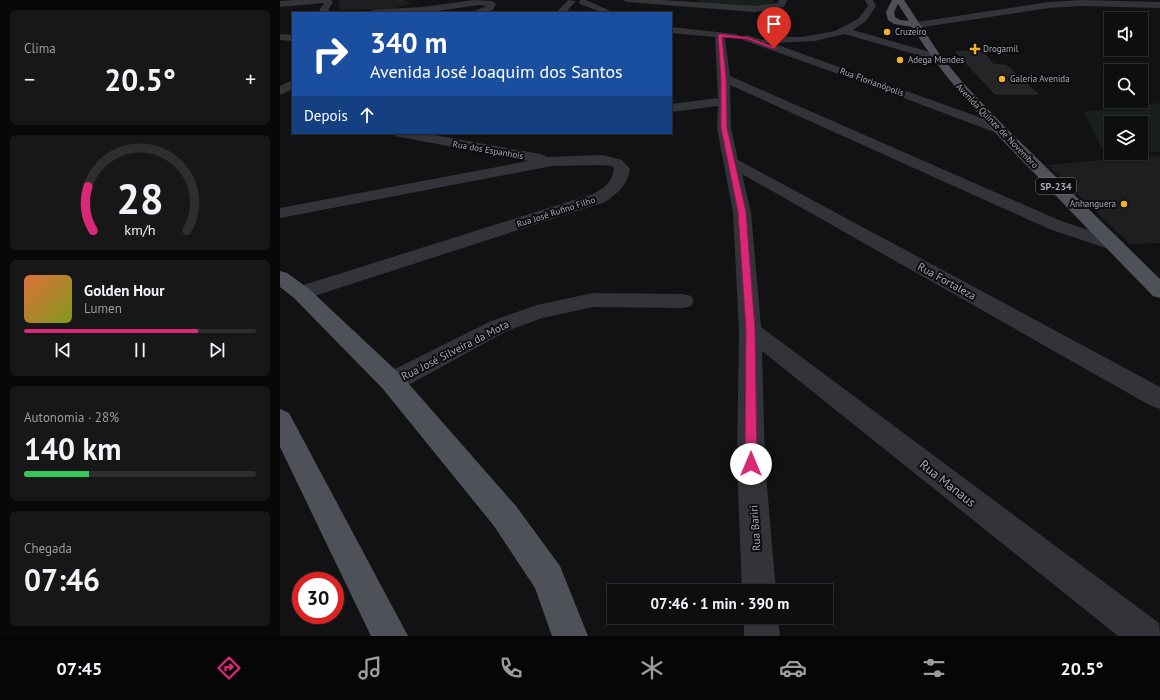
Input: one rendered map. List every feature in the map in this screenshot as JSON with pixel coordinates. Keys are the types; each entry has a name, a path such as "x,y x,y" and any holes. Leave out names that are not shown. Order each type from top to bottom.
{"main road":[{"path":"896,0 890,12 891,18 897,22 917,25"},
{"name":"Avenida Quinze de Novembro","path":"900,0 936,57 952,78 999,129 1160,291"},
{"path":"280,277 301,293 392,382 505,516 548,578 570,636"},
{"path":"280,420 390,636"}],"street":[{"path":"280,4 325,0 329,2 323,11 326,12"},
{"path":"627,0 712,7 766,9 781,5 783,0"},
{"path":"686,0 712,7"},
{"path":"672,30 781,41 811,38 845,31 863,20 872,6 869,0"},
{"path":"389,12 422,10 478,1 490,3 492,6 477,12"},
{"path":"562,11 580,1 608,12"},
{"path":"917,25 1049,5 1082,3 1160,5"},
{"path":"845,31 936,57"},
{"name":"Rua Bariri","path":"720,35 724,78 724,128 733,162 742,212 750,330 751,464 759,584"},
{"path":"280,38 292,38"},
{"name":"Rua Florianópolis","path":"747,38 956,112 999,129"},
{"path":"781,41 783,47 788,53"},
{"path":"724,78 1055,225 1112,244"},
{"path":"280,91 292,85"},
{"path":"672,108 724,101"},
{"name":"Rua Florianópolis","path":"956,112 987,116"},
{"name":"Rua dos Espanhois","path":"410,134 448,138 552,161"},
{"name":"Rua José Rufino Filho","path":"280,213 552,161 602,160 617,163 622,169 622,178 616,186 599,198 301,293"},
{"name":"Rua Fortaleza","path":"733,162 1160,399"},
{"name":"Rua José Silveira da Mota","path":"392,382 499,326 537,312 593,300 683,301"},
{"name":"Rua Manaus","path":"750,330 1146,636"},
{"path":"761,624 762,636"}],"shaded area":[{"path":"341,0 404,0 411,4 390,9 340,10 338,2"},
{"path":"694,0 774,0 772,4 763,8 702,3"},
{"path":"1160,103 1160,152 1148,151 1148,116 1104,116 1104,149 1102,149 1084,112 1118,108 1148,108 1148,104"},
{"name":"Anhanguera","path":"1160,155 1160,243 1130,244 1047,165 1104,160 1148,160 1148,156"}],"building":[{"name":"Galeria Avenida","path":"982,51 994,65 1006,65 1038,94 995,94 956,52"}],"place":[{"name":"Cruzeiro","path":"887,32"},
{"name":"Drogamil","path":"975,49"},
{"name":"Adega Mendes","path":"900,60"},
{"name":"Galeria Avenida","path":"1002,79"},
{"name":"Anhanguera","path":"1124,204"}],"route":[{"path":"751,464 750,330 745,275 742,212 733,162 724,128 724,78 720,35 747,38 774,48"}]}
